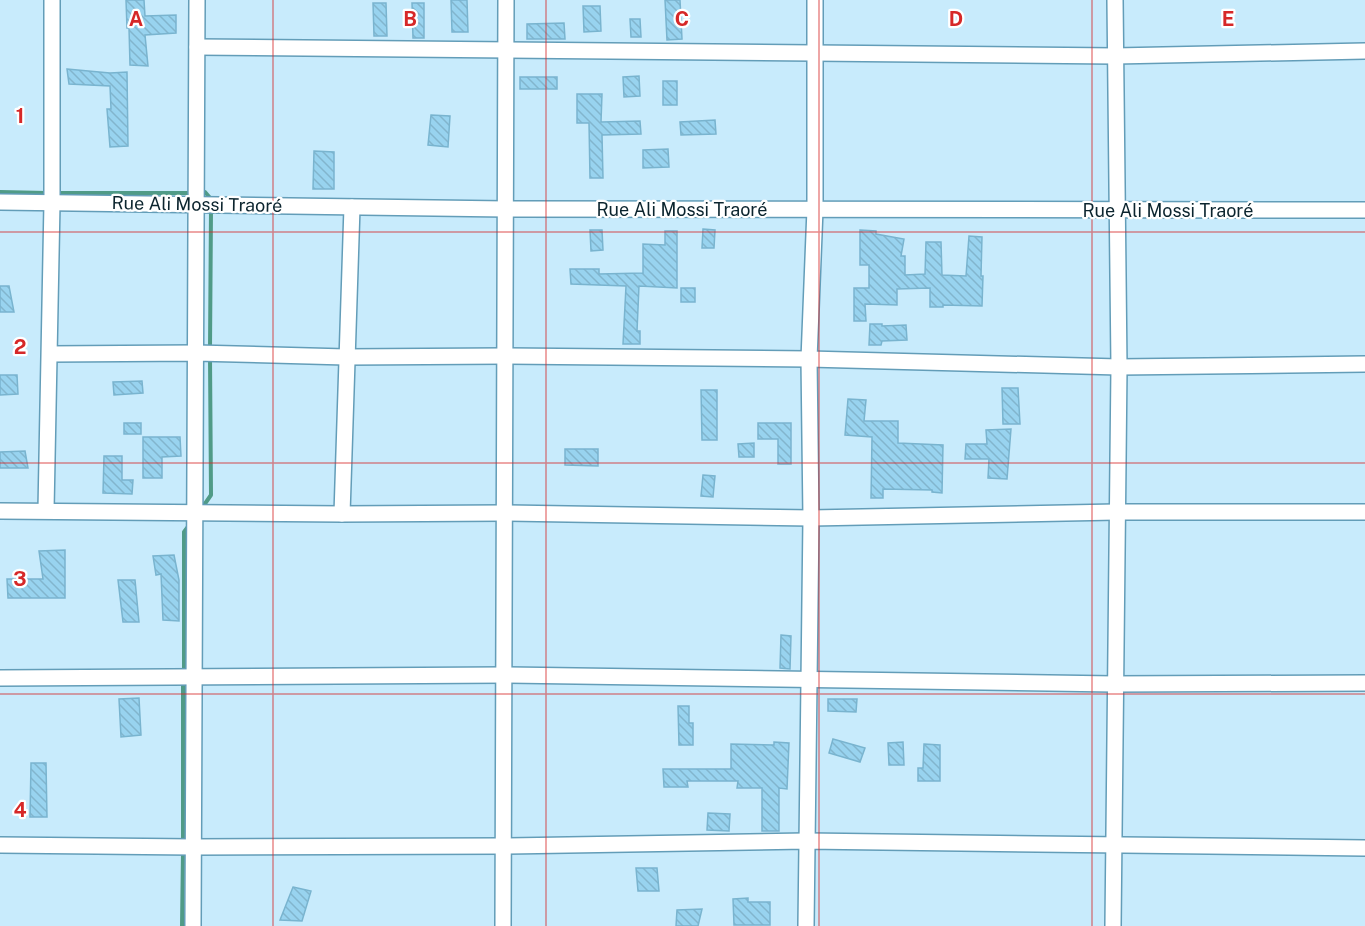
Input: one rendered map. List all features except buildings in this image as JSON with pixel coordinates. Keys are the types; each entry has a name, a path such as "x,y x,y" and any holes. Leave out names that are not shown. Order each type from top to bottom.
{"street":[{"path":"45,510 50,354 52,0"},
{"path":"193,926 197,0"},
{"path":"503,926 506,0"},
{"path":"806,926 811,518 810,359 815,209 815,0"},
{"path":"1113,926 1119,367 1115,0"},
{"path":"197,47 1114,56 1365,51"},
{"name":"Rue Ali Mossi Traoré","path":"0,202 506,209 1365,210"},
{"path":"342,514 352,207"},
{"path":"50,354 195,353 346,357 810,359 1119,367 1365,364"},
{"path":"0,511 504,513 811,518 1116,512 1365,512"},
{"path":"0,678 505,675 1114,684 1365,683"},
{"path":"0,844 193,847 503,846 806,841 1365,848"}],"waterway":[{"path":"0,192 47,193"},
{"path":"199,192 205,192 211,199"},
{"path":"55,193 191,193"},
{"path":"210,349 211,210"},
{"path":"202,508 211,495 210,357"},
{"path":"184,674 184,532 190,524"},
{"path":"183,681 183,845"},
{"path":"182,926 183,852"}]}
